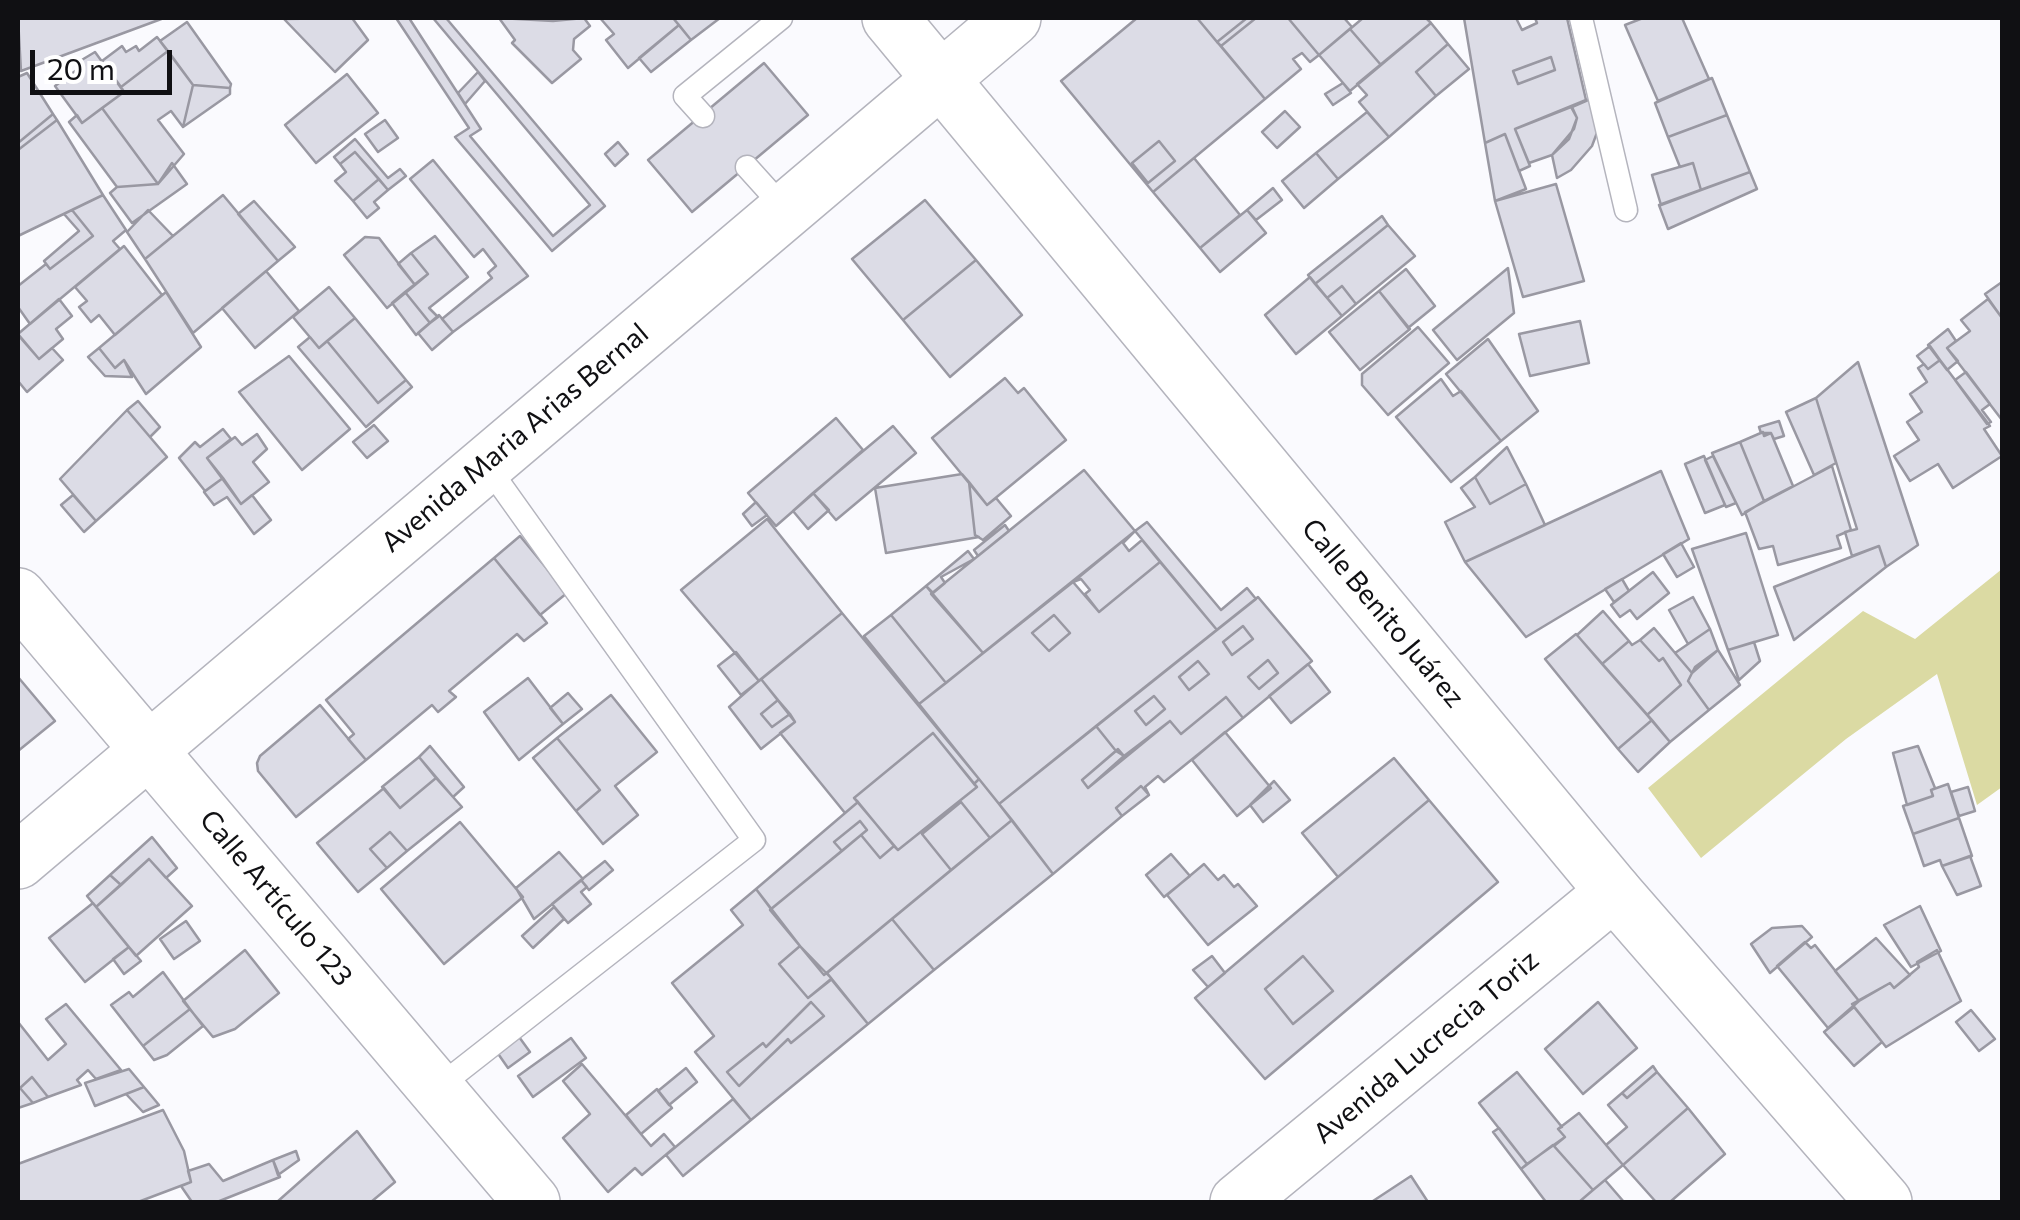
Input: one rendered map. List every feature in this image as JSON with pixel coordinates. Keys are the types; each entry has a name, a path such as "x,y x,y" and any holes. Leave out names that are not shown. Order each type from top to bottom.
{"street":[{"name":"Calle Benito Juárez","path":"890,18 1614,892 1884,1202"},
{"name":"Avenida Maria Arias Bernal","path":"18,860 1013,18"},
{"name":"Calle Artículo 123","path":"18,596 532,1202"},
{"name":"Avenida Lucrecia Toriz","path":"1238,1202 1614,892"}],"lane":[{"path":"703,116 685,96 781,18"},
{"path":"1582,18 1626,210"},
{"path":"746,166 784,208"},
{"path":"436,1089 754,840 485,463"}],"shaded area":[{"path":"2002,569 2002,787 1977,805 1937,674 1846,739 1701,858 1648,788 1863,611 1915,639"}],"building":[{"path":"18,18 164,18 21,71"},
{"path":"352,18 368,40 335,72 284,19"},
{"path":"396,18 409,18 481,129 470,136 553,236 590,205 433,18 446,18 605,206 552,251 455,137 469,128"},
{"path":"499,18 584,18 590,26 574,39 573,50 581,59 552,83 512,43 515,40"},
{"path":"600,18 673,18 679,25 628,68 606,40 614,34"},
{"path":"673,18 720,18 691,40"},
{"path":"1137,18 1197,18 1265,99 1153,192 1061,81","holes":["1159,141 1175,161 1148,183 1132,163"]},
{"path":"1197,18 1247,18 1217,42"},
{"path":"1247,18 1256,18 1221,46 1217,42"},
{"path":"1256,18 1288,18 1319,55 1310,62 1302,53 1293,59 1301,69 1265,99 1221,46"},
{"path":"1288,18 1344,18 1352,27 1319,55"},
{"path":"1363,18 1426,18 1431,23 1381,65 1350,29"},
{"path":"1464,18 1516,18 1522,30 1537,23 1535,18 1567,18 1586,100 1515,129 1530,166 1519,171 1505,134 1485,143","holes":["1551,57 1555,70 1518,84 1513,71"]},
{"path":"1643,18 1682,18 1709,79 1658,101 1625,25"},
{"path":"187,22 231,84 230,88 193,85 160,41"},
{"path":"1431,23 1448,44 1416,72 1436,96 1389,137 1359,102 1367,95 1357,84"},
{"path":"679,25 691,40 651,72 639,58"},
{"path":"1350,29 1381,65 1350,91 1319,55"},
{"path":"157,37 168,51 121,87 102,61 122,46 126,52 136,46 139,51"},
{"path":"1448,44 1469,69 1436,96 1416,72"},
{"path":"168,51 193,85 183,127 171,111 158,120 184,154 158,184 102,108 124,92 121,87"},
{"path":"95,52 124,92 82,123 55,86 78,69 75,64"},
{"path":"1551,57 1555,70 1518,84 1513,71"},
{"path":"764,63 808,115 692,212 648,160"},
{"path":"478,72 485,81 465,104 458,93"},
{"path":"27,73 53,114 18,143 18,77"},
{"path":"347,74 378,113 316,163 285,125"},
{"path":"1712,78 1727,115 1668,137 1655,103"},
{"path":"1343,83 1351,93 1333,105 1325,94"},
{"path":"193,85 230,88 230,94 183,127"},
{"path":"1595,97 1598,130 1592,146 1571,170 1557,178 1552,155 1574,129 1577,118 1572,107"},
{"path":"1571,107 1577,118 1569,139 1552,155 1529,163 1515,129"},
{"path":"102,108 158,184 117,187 69,122 77,115 82,123"},
{"path":"1285,111 1300,127 1277,148 1262,132"},
{"path":"1367,112 1389,137 1338,179 1316,153"},
{"path":"53,114 57,120 18,150 18,143"},
{"path":"1727,115 1750,172 1701,190 1693,163 1680,167 1668,137"},
{"path":"57,120 103,195 18,236 18,150"},
{"path":"385,120 398,138 378,152 365,134"},
{"path":"1505,134 1526,189 1495,201 1485,143"},
{"path":"355,139 388,178 400,169 406,176 388,190 355,152 340,164 334,157"},
{"path":"1159,141 1175,161 1148,183 1132,163"},
{"path":"618,142 628,154 615,166 605,154"},
{"path":"355,152 379,179 353,201 335,181 346,172 340,164"},
{"path":"1316,153 1338,179 1304,208 1282,181"},
{"path":"1194,158 1240,215 1200,248 1153,192"},
{"path":"433,160 528,276 453,332 442,319 492,278 488,273 496,266 483,249 474,257 410,179"},
{"path":"172,163 187,184 132,223 110,193 117,187 158,184"},
{"path":"1693,163 1701,190 1661,205 1652,175"},
{"path":"1750,172 1757,189 1668,229 1659,205"},
{"path":"379,179 388,190 374,202 379,208 367,218 353,201"},
{"path":"1556,184 1584,281 1523,297 1495,201"},
{"path":"1273,188 1282,200 1256,220 1247,210"},
{"path":"103,195 126,230 113,241 120,249 30,324 18,307 18,286 46,264 50,269 93,236 72,210"},
{"path":"223,195 278,261 193,333 145,259"},
{"path":"925,200 976,260 903,320 852,259"},
{"path":"254,201 295,247 278,261 238,214"},
{"path":"72,210 93,236 50,269 44,261 79,231 64,214"},
{"path":"148,210 173,236 145,259 127,232"},
{"path":"1247,210 1266,233 1220,272 1200,248"},
{"path":"1382,216 1388,225 1315,284 1308,275"},
{"path":"1388,225 1415,256 1356,304 1342,286 1327,298 1315,284"},
{"path":"435,236 468,277 429,308 438,317 430,323 405,292 428,274 411,253"},
{"path":"365,237 379,238 415,285 387,308 344,255"},
{"path":"124,246 162,295 115,335 99,315 91,322 79,307 87,301 75,287"},
{"path":"411,253 428,274 415,285 398,264"},
{"path":"976,260 1022,315 950,377 903,320"},
{"path":"1508,268 1514,313 1457,360 1433,330"},
{"path":"1406,269 1435,306 1408,328 1379,291"},
{"path":"266,271 299,311 255,348 222,308"},
{"path":"1310,277 1342,316 1296,354 1265,315"},
{"path":"2002,282 2002,318 1985,294"},
{"path":"1342,286 1356,304 1342,316 1327,298"},
{"path":"329,287 355,318 319,348 293,317"},
{"path":"1379,291 1410,329 1360,370 1329,332"},
{"path":"166,292 201,347 146,394 124,360 115,368 99,348"},
{"path":"405,292 430,323 416,335 392,303"},
{"path":"59,299 72,316 56,329 63,339 39,359 18,334"},
{"path":"1988,299 2002,318 2002,420 1947,348 1970,331 1961,320"},
{"path":"439,315 453,332 432,350 418,333"},
{"path":"355,318 406,380 378,403 327,341"},
{"path":"1580,321 1589,363 1530,376 1519,334"},
{"path":"1418,327 1449,363 1388,415 1362,385 1362,374"},
{"path":"1948,329 1956,341 1947,348 1958,361 1947,370 1928,345"},
{"path":"18,335 39,359 52,348 63,360 27,392 18,381"},
{"path":"310,337 319,348 327,341 378,403 406,380 412,387 366,427 298,347"},
{"path":"1488,339 1538,411 1501,441 1446,374"},
{"path":"1930,346 1940,360 1928,369 1917,356"},
{"path":"99,348 115,368 124,360 132,377 105,376 88,357"},
{"path":"289,356 350,429 302,470 239,392"},
{"path":"1940,360 1990,426 1984,429 2002,456 1953,488 1938,464 1910,481 1894,456 1919,440 1907,422 1922,412 1910,394 1927,382 1918,368 1924,364 1928,369"},
{"path":"1858,362 1918,545 1886,567 1879,546 1852,556 1845,532 1857,529 1816,398"},
{"path":"1966,372 1990,404 1982,410 1991,422 1987,424 1955,380"},
{"path":"1005,378 1018,393 1024,388 1066,440 987,505 932,438"},
{"path":"1441,379 1453,396 1461,391 1501,441 1451,482 1396,417"},
{"path":"1816,398 1836,463 1814,475 1786,412"},
{"path":"138,401 160,427 150,437 127,410"},
{"path":"127,410 167,457 96,521 60,479"},
{"path":"836,418 863,450 776,526 748,493"},
{"path":"1779,421 1784,436 1774,439 1771,433 1761,433 1759,427"},
{"path":"374,425 388,441 367,458 353,442"},
{"path":"893,426 916,453 836,520 813,493"},
{"path":"223,429 231,439 207,458 223,478 205,491 179,458 195,442 200,447"},
{"path":"1763,432 1764,436 1771,433 1793,486 1764,501 1740,442"},
{"path":"257,434 267,449 253,462 269,482 241,504 207,458 235,437 242,445"},
{"path":"1740,442 1764,501 1742,515 1712,453"},
{"path":"1507,447 1526,484 1490,504 1475,477"},
{"path":"1704,456 1725,505 1705,513 1685,464"},
{"path":"1713,456 1736,503 1726,507 1705,460"},
{"path":"1832,466 1851,530 1837,536 1841,548 1778,565 1773,546 1759,549 1745,512"},
{"path":"1084,470 1135,531 983,653 931,594"},
{"path":"1661,471 1689,539 1526,637 1465,562"},
{"path":"962,474 969,482 975,535 979,537 886,553 875,488"},
{"path":"1475,477 1490,504 1526,484 1545,525 1465,562 1445,522 1475,507 1461,488"},
{"path":"223,478 241,504 252,495 271,520 254,534 227,497 214,505 204,492"},
{"path":"969,482 987,505 996,498 1011,516 983,540 975,535"},
{"path":"813,493 829,510 808,529 793,511"},
{"path":"73,495 96,521 84,532 61,505"},
{"path":"756,502 767,515 752,526 743,514"},
{"path":"767,519 842,613 759,681 681,590"},
{"path":"1147,522 1221,610 1247,588 1256,599 1217,630 1135,531"},
{"path":"1005,525 1009,531 978,556 974,550"},
{"path":"1135,531 1123,543 1129,551 1142,540 1160,562 1099,612 1085,594 1090,590 1081,579 1073,582"},
{"path":"1746,533 1778,635 1728,650 1692,549"},
{"path":"520,536 567,593 540,615 494,558"},
{"path":"1681,543 1694,567 1677,577 1663,554"},
{"path":"1879,546 1886,567 1794,640 1774,587"},
{"path":"968,551 974,559 941,577 945,583 933,593 926,586"},
{"path":"494,558 547,623 524,641 517,634 449,691 456,697 438,712 432,705 366,760 348,739 354,734 326,700"},
{"path":"1160,562 1217,630 999,804 919,704 1073,582 1099,612","holes":["1054,615 1070,633 1049,651 1032,633"]},
{"path":"1653,572 1669,593 1637,619 1630,610 1620,617 1611,605"},
{"path":"1622,579 1629,591 1614,602 1605,589"},
{"path":"926,586 983,653 946,683 891,615"},
{"path":"1258,597 1312,661 1243,718 1226,697 1181,734 1170,721 1124,756 1096,726","holes":["1243,626 1253,639 1232,655 1223,642","1268,660 1278,673 1259,689 1248,677","1198,661 1209,674 1189,690 1179,677","1154,696 1165,709 1146,725 1135,711"]},
{"path":"1693,597 1710,629 1688,644 1669,610"},
{"path":"1603,611 1629,641 1602,664 1577,635"},
{"path":"842,613 979,779 974,784 933,733 854,798 858,802 845,813 780,733 795,722 761,679"},
{"path":"891,615 946,683 919,704 864,636"},
{"path":"1054,615 1070,633 1049,651 1032,633"},
{"path":"1243,626 1253,639 1232,655 1223,642"},
{"path":"1654,628 1692,673 1688,681 1709,710 1670,742 1647,715 1681,685 1663,658 1659,661 1640,640"},
{"path":"1710,629 1718,650 1692,673 1675,653"},
{"path":"1576,634 1652,720 1618,749 1545,659"},
{"path":"1640,640 1659,661 1663,658 1681,685 1647,715 1602,664 1629,641 1632,645"},
{"path":"1754,642 1760,661 1739,680 1728,650"},
{"path":"1718,650 1740,685 1709,710 1688,681 1695,667"},
{"path":"736,652 759,681 741,695 718,666"},
{"path":"1268,660 1278,673 1259,689 1248,677"},
{"path":"1198,661 1209,674 1189,690 1179,677"},
{"path":"1308,664 1330,692 1291,723 1269,696"},
{"path":"18,677 55,721 18,751"},
{"path":"528,678 563,724 519,760 484,712"},
{"path":"761,679 778,700 761,714 772,727 790,714 795,722 761,749 729,707"},
{"path":"568,693 582,709 563,724 550,708"},
{"path":"611,695 657,752 615,786 638,815 603,844 576,811 600,790 557,738"},
{"path":"1154,696 1165,709 1146,725 1135,711"},
{"path":"1226,697 1243,718 1164,782 1158,776 1145,787 1149,795 1141,786 1116,808 1122,816 1053,874 999,804 1096,726 1116,751 1082,780 1088,788 1170,721 1181,734"},
{"path":"778,700 790,714 772,727 761,714"},
{"path":"320,705 366,760 296,817 258,771 257,763 260,756"},
{"path":"1652,720 1670,742 1638,772 1618,749"},
{"path":"1225,732 1271,788 1237,816 1192,760"},
{"path":"933,733 977,787 898,850 854,798"},
{"path":"557,738 600,790 576,811 533,758"},
{"path":"430,746 464,787 453,797 419,757"},
{"path":"1918,746 1935,788 1931,790 1933,796 1907,805 1893,753"},
{"path":"1118,749 1124,756 1088,788 1082,780"},
{"path":"419,757 436,778 400,808 382,787"},
{"path":"1394,758 1429,800 1338,877 1302,833"},
{"path":"436,778 462,807 407,851 390,832 370,849 387,868 358,892 317,843 384,788 400,808"},
{"path":"979,779 1012,820 990,838 961,802 922,834 951,870 824,975 770,910 861,835 880,858 894,846 898,850 977,787 974,784"},
{"path":"1274,781 1290,800 1263,822 1250,805"},
{"path":"1948,784 1959,818 1913,834 1903,806 1933,796 1931,790"},
{"path":"1141,786 1149,795 1122,816 1116,808"},
{"path":"1968,787 1975,811 1959,816 1951,792"},
{"path":"1429,800 1498,882 1265,1079 1195,998","holes":["1303,956 1333,991 1293,1024 1265,989"]},
{"path":"858,802 894,846 880,858 861,835 867,830 860,821 834,842 842,851 771,909 756,889"},
{"path":"961,802 990,838 951,870 922,834"},
{"path":"1959,818 1972,856 1942,866 1940,860 1924,866 1913,834"},
{"path":"1012,820 1053,874 934,970 892,919"},
{"path":"860,821 867,830 842,851 834,842"},
{"path":"460,822 523,897 444,964 381,889"},
{"path":"390,832 407,851 387,868 370,849"},
{"path":"152,837 177,868 166,878 149,859 121,885 110,875"},
{"path":"559,852 583,879 534,919 516,888"},
{"path":"1171,854 1190,876 1164,897 1146,875"},
{"path":"1970,856 1981,886 1957,895 1942,866"},
{"path":"149,859 192,906 136,956 96,907"},
{"path":"605,861 613,870 589,890 581,880"},
{"path":"1204,864 1218,880 1224,875 1234,887 1238,884 1257,906 1208,945 1167,895"},
{"path":"110,875 121,885 96,907 87,896"},
{"path":"581,880 587,887 581,892 591,904 568,923 552,904"},
{"path":"756,889 800,946 779,964 808,998 831,979 868,1024 751,1120 695,1052 714,1036 672,983 743,925 731,910","holes":["811,1002 824,1016 791,1043 788,1039 739,1086 727,1072 763,1043 766,1047"]},
{"path":"93,903 129,947 85,982 49,938"},
{"path":"1920,906 1941,951 1911,967 1884,925"},
{"path":"554,907 564,919 533,948 522,936"},
{"path":"892,919 934,970 868,1024 827,973"},
{"path":"186,921 200,941 174,959 160,939"},
{"path":"1802,926 1812,937 1770,973 1751,944 1772,928"},
{"path":"1876,938 1910,975 1894,988 1890,983 1859,1001 1835,971"},
{"path":"1805,942 1811,948 1815,945 1859,1001 1828,1028 1777,966"},
{"path":"800,946 832,979 808,998 779,964"},
{"path":"129,947 141,961 124,974 113,959"},
{"path":"245,950 279,993 235,1029 213,1037 183,1001"},
{"path":"1937,950 1961,1001 1886,1047 1852,1004 1890,983 1894,988 1919,967 1917,962"},
{"path":"1212,956 1225,973 1208,987 1193,970"},
{"path":"1303,956 1333,991 1293,1024 1265,989"},
{"path":"163,972 190,1009 143,1046 111,1005 129,992 133,997"},
{"path":"811,1002 824,1016 791,1043 788,1039 739,1086 727,1072 763,1043 766,1047"},
{"path":"1598,1002 1637,1048 1583,1094 1545,1049"},
{"path":"66,1004 121,1070 96,1079 88,1070 77,1080 81,1085 48,1097 32,1077 20,1088 33,1103 18,1108 18,1022 48,1060 66,1044 46,1019"},
{"path":"1854,1007 1882,1042 1854,1066 1824,1032"},
{"path":"190,1009 203,1026 167,1055 154,1060 143,1046"},
{"path":"1971,1010 1995,1039 1979,1051 1956,1022"},
{"path":"514,1030 530,1052 508,1068 492,1045"},
{"path":"571,1038 586,1058 533,1097 518,1076"},
{"path":"582,1064 651,1146 664,1134 675,1147 642,1175 635,1168 608,1192 563,1138 590,1114 563,1081"},
{"path":"1653,1066 1657,1072 1627,1098 1622,1093"},
{"path":"686,1068 697,1082 669,1105 658,1091"},
{"path":"129,1069 144,1087 95,1106 85,1083"},
{"path":"1517,1072 1562,1127 1558,1129 1565,1137 1527,1164 1479,1103"},
{"path":"1657,1072 1688,1108 1623,1165 1606,1145 1627,1127 1608,1105 1622,1093 1627,1098"},
{"path":"32,1077 48,1097 33,1103 20,1088"},
{"path":"144,1087 159,1105 143,1112 126,1094"},
{"path":"657,1089 672,1108 641,1134 626,1115"},
{"path":"733,1099 751,1120 683,1176 666,1155"},
{"path":"1688,1108 1725,1154 1670,1202 1656,1202 1623,1165"},
{"path":"163,1110 184,1151 191,1182 138,1202 18,1202 18,1164"},
{"path":"1579,1113 1623,1165 1593,1190 1554,1146 1565,1137 1558,1129"},
{"path":"1499,1128 1527,1164 1521,1169 1493,1132"},
{"path":"357,1131 395,1182 371,1202 277,1202"},
{"path":"1553,1145 1593,1190 1579,1202 1546,1202 1521,1169"},
{"path":"296,1151 299,1160 278,1175 273,1160"},
{"path":"273,1160 280,1177 217,1202 192,1202 181,1186 191,1182 188,1171 209,1164 223,1181"},
{"path":"1411,1176 1428,1202 1373,1201"},
{"path":"1605,1180 1624,1202 1579,1202 1593,1190"}]}
